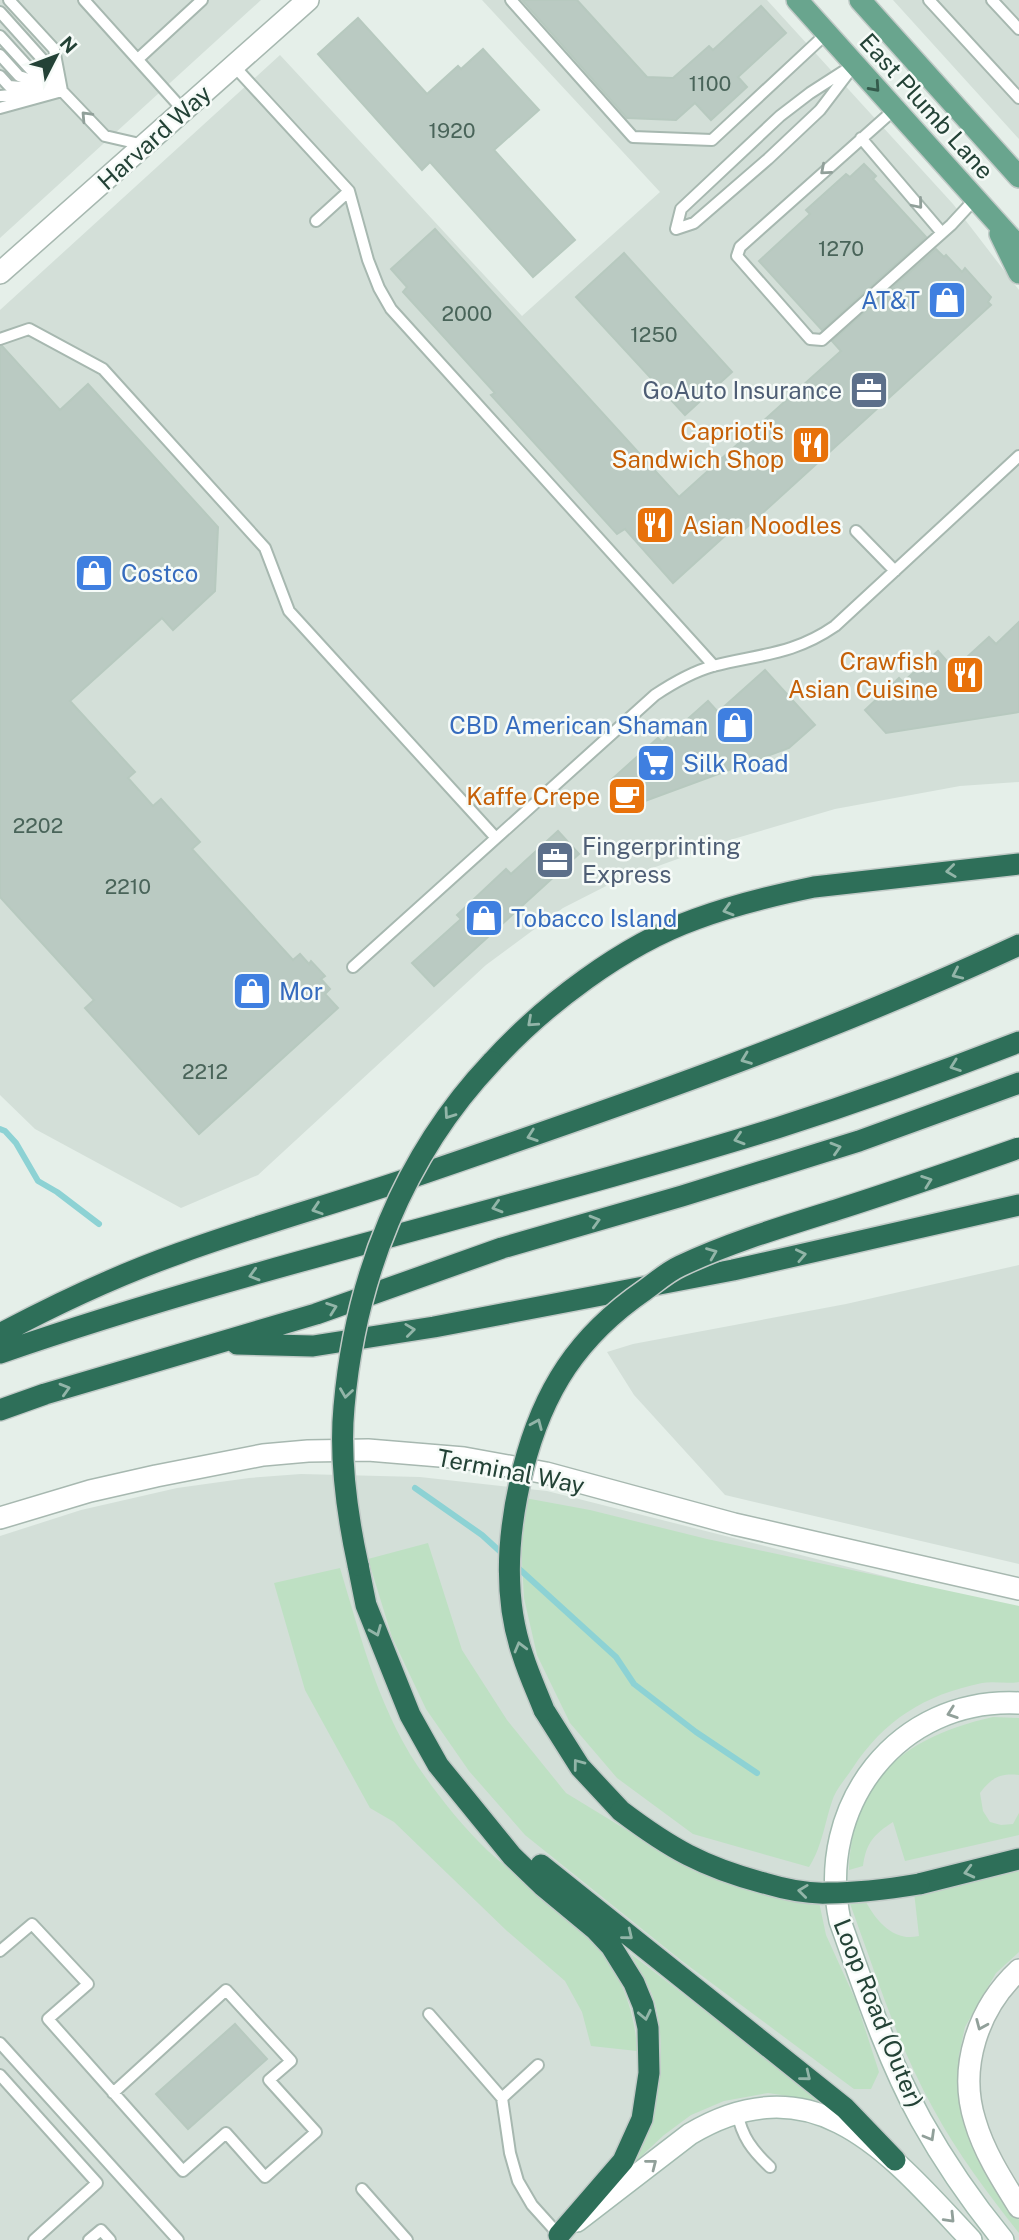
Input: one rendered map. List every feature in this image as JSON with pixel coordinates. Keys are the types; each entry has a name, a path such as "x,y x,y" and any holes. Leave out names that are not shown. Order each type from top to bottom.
{"highway":[{"path":"559,2235 610,2179 634,2141 647,2097 650,2054 648,2028 635,1983 611,1946 527,1871 438,1765 410,1716 366,1605 345,1487 344,1409 356,1320 374,1259 397,1200 452,1108 492,1062 539,1015 568,992 626,954 694,919 783,893 814,887 1019,864"},
{"path":"0,1334 50,1307 179,1253 347,1199 683,1084 922,990 1019,946"},
{"path":"0,1353 194,1292 776,1128 891,1090 1019,1042"},
{"path":"0,1410 316,1314 502,1248 859,1141 1019,1083"},
{"path":"1019,1148 919,1184 754,1236 677,1268 617,1309 576,1352 535,1425 517,1491 510,1530 510,1580 514,1622 522,1655 544,1710 580,1767 621,1811 656,1838 695,1860 732,1875 783,1889 825,1894 919,1884 1019,1859"},
{"path":"220,1343 313,1346 434,1327 746,1267 1019,1205"},
{"path":"479,1816 845,2108 895,2160"}],"main road":[{"name":"East Plumb Lane","path":"797,0 1019,247"},
{"name":"East Plumb Lane","path":"860,0 1019,177"},
{"path":"991,217 1019,273"}],"street":[{"name":"Harvard Way","path":"0,273 307,0"},
{"name":"Terminal Way","path":"0,1518 90,1491 263,1455 368,1450 464,1458 545,1473 734,1524 1019,1589"},
{"name":"Loop Road (Outer)","path":"1003,2240 946,2162 903,2085 840,1921 834,1867 843,1824 859,1786 881,1757 895,1744 925,1725 959,1711 993,1703 1019,1703"},
{"path":"1019,1970 1001,1989 983,2018 971,2056 969,2078 972,2110 981,2139 1019,2207"},
{"path":"559,2235 708,2123 737,2112 767,2108 789,2109 827,2118 861,2133 895,2160 971,2240"}],"lane":[{"path":"9,0 54,49 62,91"},
{"path":"84,0 184,110"},
{"path":"138,59 202,0"},
{"path":"511,0 633,137 712,140 827,33"},
{"path":"929,0 1019,98"},
{"path":"992,0 1019,29"},
{"path":"0,12 43,60 62,91"},
{"path":"0,36 30,69 62,91 105,136 144,145"},
{"path":"0,55 19,76 62,91"},
{"path":"855,65 820,110 768,159 694,223 676,229 681,209 780,116 810,93 855,65"},
{"path":"234,66 349,191 368,260 391,309 714,666"},
{"path":"0,76 9,86 62,91"},
{"path":"0,96 62,91"},
{"path":"0,102 62,91"},
{"path":"0,108 62,91"},
{"path":"895,109 740,247 737,256 746,267 810,339 822,340 942,233 975,199"},
{"path":"861,138 942,233"},
{"path":"316,221 349,191"},
{"path":"0,339 29,329 103,369 265,548 289,611 496,838"},
{"path":"353,967 654,695 689,675 714,666 777,653 817,638 835,626 1019,456"},
{"path":"856,531 895,571"},
{"path":"0,1951 32,1924 88,1984 48,2019 113,2093 183,2171 226,2133 265,2177 316,2132 270,2080 291,2060 226,1990 113,2093"},
{"path":"429,2014 502,2098 510,2153 518,2181 532,2205 559,2235"},
{"path":"0,2043 178,2240"},
{"path":"502,2098 538,2065"},
{"path":"0,2076 97,2183 34,2240"},
{"path":"737,2112 741,2131 751,2149 770,2167"},
{"path":"362,2189 407,2240"},
{"path":"89,2240 101,2230 110,2240"}],"shaded area":[{"path":"0,0 261,0 0,238"},
{"path":"482,0 767,0 953,204 1019,290 1019,782 960,786 835,809 730,840 614,882 563,908 486,965 258,1175 181,1208 35,1129 0,1095 0,310 280,55 522,316 660,192"},
{"path":"893,0 1019,0 1019,139"},
{"path":"1019,1265 1019,1564 725,1495 634,1395 607,1352 633,1344 846,1304"},
{"path":"301,1474 420,1477 547,1491 1019,1610 1019,2240 0,2240 0,1536 81,1510 177,1488"}],"green space":[{"path":"525,1498 590,1510 707,1539 1019,1606 1019,1682 986,1682 961,1688 924,1703 892,1723 864,1752 836,1793 818,1850 809,1867 693,1834 617,1778 570,1723 537,1655 524,1598 520,1527"},
{"path":"428,1543 462,1650 507,1720 566,1793 694,1871 736,1886 786,1898 819,1902 826,1935 856,2001 879,2072 871,2089 854,2089 682,1961 525,1835 469,1771 426,1709 392,1637 368,1559"},
{"path":"340,1568 374,1677 410,1754 440,1797 479,1843 567,1915 602,1952 627,1999 637,2051 591,2046 582,2012 565,1981 507,1931 394,1822 370,1808 305,1690 274,1583"},
{"path":"993,1717 1019,1718 1019,1775 1001,1776 988,1784 980,1793 983,1811 990,1822 1001,1825 1013,1824 1019,1813 1019,1835 905,1861 893,1822 872,1840 863,1866 849,1870 853,1838 861,1810 873,1786 890,1766 911,1749 935,1736"},
{"path":"1019,1867 1019,1952 996,1973 965,2027 959,2055 958,2083 963,2114 1005,2198 1019,2220 1019,2233 963,2158 921,2085 887,2007 849,1901 866,1902 875,1917 894,1933 919,1936 914,1892"},
{"path":"631,1954 822,2101 768,2093 724,2101 691,2115 634,2163 654,2105 661,2044 653,1997"}],"building":[{"path":"522,0 577,0 647,77 673,78 709,46 713,50 761,6 786,33 738,77 747,87 711,120 695,103 676,120 627,118"},
{"path":"358,18 427,94 458,66 461,69 483,49 539,110 494,150 575,240 533,277 430,162 422,170 318,54"},
{"path":"864,164 876,176 873,179 926,237 822,330 759,261 810,214 806,210 846,174 850,177"},
{"path":"435,229 679,497 841,351 832,341 936,249 944,257 946,255 962,272 965,268 991,297 988,302 991,305 745,529 738,524 673,583 625,529 617,534 491,395 495,393 403,292 407,287 391,269"},
{"path":"624,253 732,372 685,415 576,297"},
{"path":"2,346 60,410 88,384 218,527 215,591 173,630 162,618 70,701 135,772 128,778 153,806 161,799 200,842 192,849 293,960 300,954 325,976 321,979 330,989 325,994 338,1008 199,1134 85,1008 94,1000 0,897"},
{"name":"Crawfish Asian Cuisine","path":"1019,622 1019,712 886,733 865,710 899,678 903,682 938,651 954,669 989,637 996,644"},
{"path":"765,670 815,725 789,748 634,805 611,780 658,738 662,742 708,701 718,712"},
{"path":"558,831 579,854 434,986 412,963 461,919 457,915 506,869 511,874"},
{"path":"235,2024 267,2059 188,2129 156,2094"}],"waterway":[{"path":"0,1129 16,1143 38,1181 99,1224"},
{"path":"415,1488 482,1535 505,1556"},
{"path":"516,1566 616,1657 634,1684 696,1732 757,1773"}],"place":[{"name":"AT&T","path":"947,300"},
{"name":"GoAuto Insurance","path":"869,390"},
{"name":"Caprioti's Sandwich Shop","path":"811,445"},
{"name":"Asian Noodles","path":"655,525"},
{"name":"Costco","path":"94,573"},
{"name":"Crawfish Asian Cuisine","path":"965,675"},
{"name":"CBD American Shaman","path":"735,725"},
{"name":"Silk Road","path":"656,763"},
{"name":"Kaffe Crepe","path":"627,796"},
{"name":"Fingerprinting Express","path":"555,860"},
{"name":"Tobacco Island","path":"484,918"},
{"name":"Mor","path":"252,991"}]}
